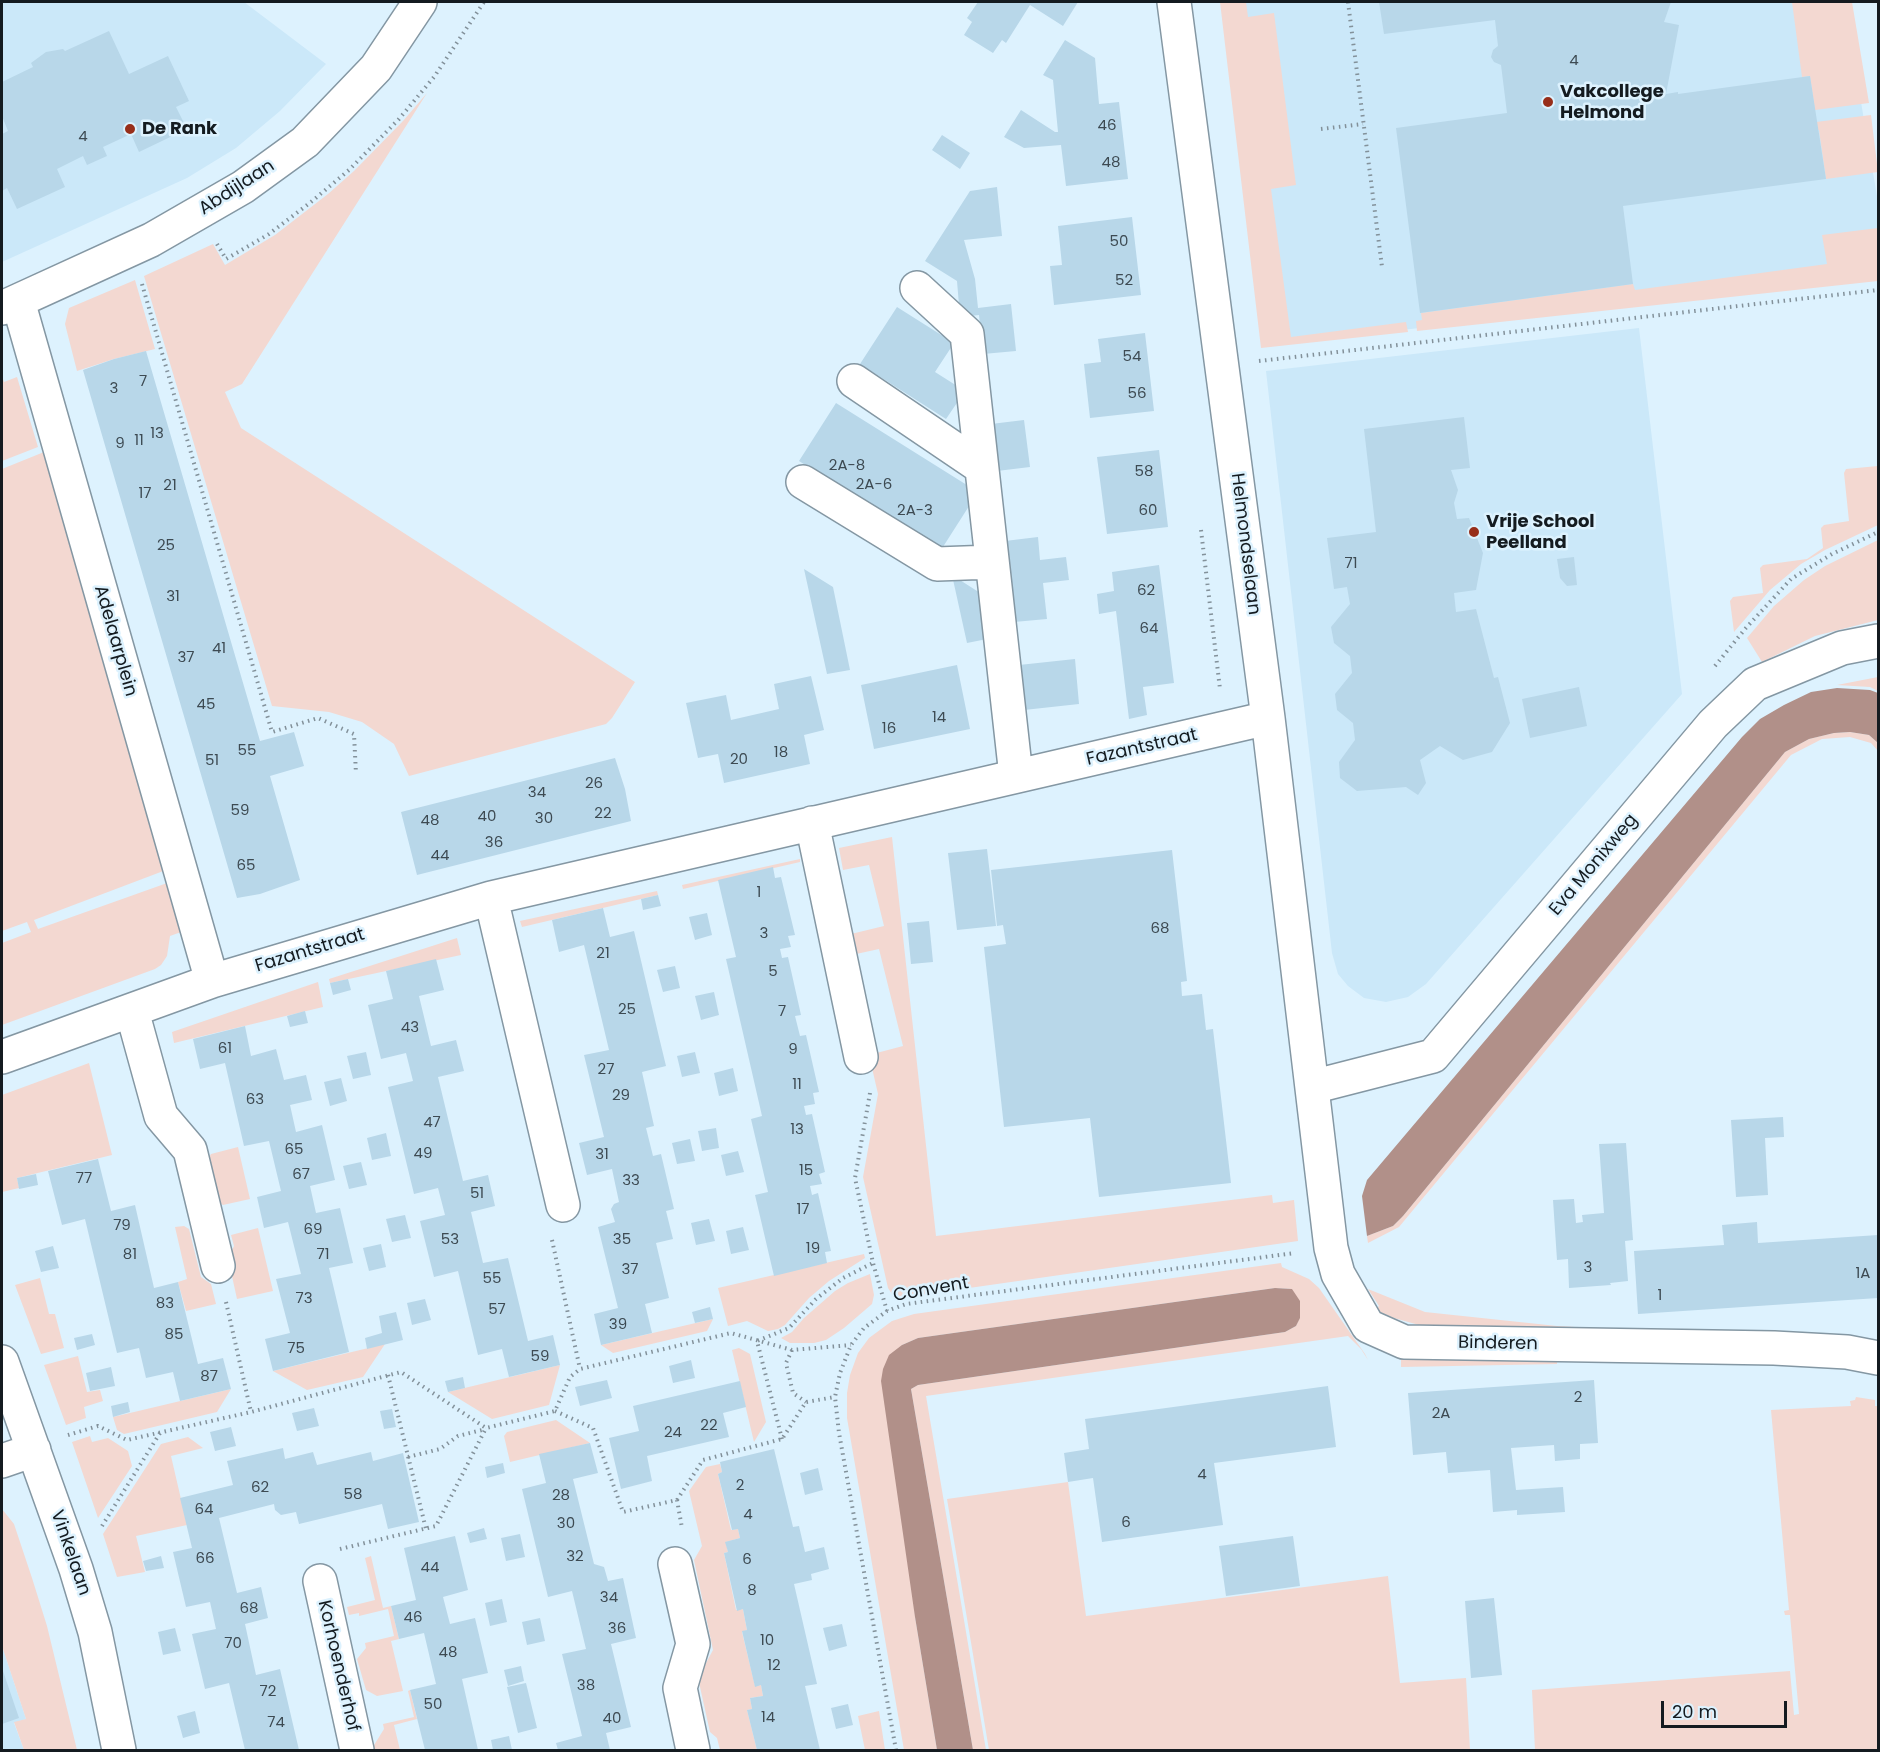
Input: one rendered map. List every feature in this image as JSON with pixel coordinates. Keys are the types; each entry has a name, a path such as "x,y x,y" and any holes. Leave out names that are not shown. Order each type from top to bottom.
{"street":[{"name":"Abdijlaan","path":"10,304 132,250 243,187 305,142 376,68 420,2"},
{"name":"Helmondselaan","path":"1174,2 1268,718 1312,1087"},
{"path":"917,288 967,334 1016,776"},
{"name":"Adelaarplein","path":"10,304 212,981"},
{"path":"854,381 981,467"},
{"path":"803,482 937,564 992,562"},
{"name":"Eva Monixweg","path":"1312,1087 1433,1056 1713,723 1755,684 1842,648 1878,641"},
{"name":"Fazantstraat","path":"2,1058 212,981 491,898 1268,718"},
{"path":"812,823 861,1057"},
{"path":"491,898 563,1205"},
{"path":"132,1011 161,1116 190,1150 218,1266"},
{"name":"Binderen","path":"1312,1087 1331,1248 1338,1274 1368,1326 1404,1342 1774,1348 1847,1352 1878,1358"},
{"name":"Vinkelaan","path":"2,1362 76,1569 95,1632 119,1750"},
{"path":"2,1461 34,1450"},
{"path":"675,1564 693,1644 680,1688 693,1750"},
{"name":"Korhoenderhof","path":"320,1581 357,1750"}],"path":[{"path":"1348,2 1382,267"},
{"path":"1321,129 1363,124"},
{"path":"132,250 272,732 318,718 354,734 356,774"},
{"path":"1222,366 1878,290"},
{"path":"861,1057 871,1094 855,1178 873,1263 887,1311"},
{"path":"563,1205 545,1211 580,1369"},
{"name":"Convent","path":"896,1750 839,1433 835,1397 840,1373 851,1345 864,1328 887,1311 906,1304 1331,1248"},
{"path":"757,1341 789,1328 816,1299 843,1278 873,1263"},
{"path":"218,1266 250,1412"},
{"path":"555,1411 570,1377 580,1369 731,1333 792,1350 851,1345"},
{"path":"757,1341 782,1439"},
{"path":"792,1350 786,1363 793,1393 806,1402 835,1397"},
{"path":"34,1450 69,1434 98,1426 127,1440 250,1412 402,1372 486,1428"},
{"path":"388,1376 426,1529"},
{"path":"675,1564 686,1545 677,1500 703,1460 782,1439 806,1402"},
{"path":"408,1457 440,1449 458,1436 555,1411 593,1428 623,1512 677,1500"},
{"path":"320,1581 315,1555 436,1526 486,1428"},
{"path":"76,1569 160,1432"}],"shaded area":[{"name":"De Rank","path":"2,2 244,2 326,64 280,111 236,148 187,178 2,262"},
{"path":"1220,2 1246,2 1248,17 1274,13 1296,185 1271,189 1291,337 1406,322 1408,332 1261,348"},
{"name":"Vakcollege Helmond","path":"1222,2 1844,2 1878,202 1878,278 1264,345"},
{"path":"1792,2 1852,2 1869,103 1815,110 1810,76 1802,77"},
{"path":"427,93 242,384 225,392 241,428 635,682 606,724 409,776 394,744 362,722 329,712 272,706 144,276 213,244 225,265 275,235 354,171"},
{"path":"1871,115 1878,172 1826,179 1816,122"},
{"path":"1878,228 1878,281 1417,331 1416,321 1422,320 1421,313 1633,284 1635,290 1827,264 1822,235"},
{"path":"135,280 155,349 77,371 65,324 69,308"},
{"name":"Vrije School Peelland","path":"1639,328 1682,694 1426,984 1408,997 1386,1002 1364,998 1348,986 1338,974 1332,953 1266,371"},
{"path":"2,376 4,382 17,377 38,447 2,461"},
{"path":"44,452 166,870 34,920 38,929 170,882 184,931 170,936 167,956 155,969 2,1025 2,943 31,932 27,922 2,931 2,469"},
{"path":"1878,466 1878,525 1801,564 1770,590 1734,632 1730,601 1733,597 1763,593 1760,568 1763,565 1807,559 1823,548 1821,528 1824,525 1849,521 1844,473 1846,469"},
{"path":"1878,540 1878,620 1815,636 1762,662 1747,638 1774,606 1804,580 1825,566"},
{"path":"1878,677 1878,691 1870,687 1837,685"},
{"path":"1837,688 1870,690 1878,693 1878,743 1869,735 1850,732 1834,733 1809,739 1785,752 1403,1216 1393,1226 1367,1236 1362,1196 1367,1180 1742,737 1760,719 1784,705 1811,692"},
{"path":"1850,732 1869,735 1878,743 1878,751 1871,743 1850,737 1822,739 1791,755 1399,1227 1368,1243 1367,1236 1393,1226 1403,1216 1785,752 1809,739"},
{"path":"892,837 936,1236 1272,1195 1273,1203 1294,1200 1298,1241 894,1297 888,1288 863,1177 878,1094 869,1055 903,1046 879,949 847,956 851,934 884,926 869,865 843,870 839,848"},
{"path":"800,859 800,862 683,889 682,885"},
{"path":"657,891 658,895 522,927 520,921"},
{"path":"457,938 461,955 330,983 329,979"},
{"path":"318,982 323,1007 174,1043 172,1032"},
{"path":"89,1063 112,1155 17,1178 19,1188 2,1192 2,1095"},
{"path":"238,1147 250,1199 223,1205 214,1199 206,1163 211,1154"},
{"path":"184,1226 189,1229 201,1277 211,1284 216,1304 186,1311 178,1282 187,1279 175,1227"},
{"path":"258,1228 273,1291 237,1299 228,1258 234,1246 231,1235"},
{"path":"864,1254 865,1258 829,1281 809,1298 785,1325 778,1329 768,1331 747,1321 728,1326 718,1288"},
{"path":"1281,1263 1282,1267 1309,1279 1319,1288 1368,1360 1348,1336 926,1396 986,1750 973,1750 911,1389 918,1385 1285,1332 1296,1326 1300,1317 1292,1289 1275,1288 918,1338 902,1345 915,1617 937,1750 904,1750 847,1418 850,1375 858,1353 869,1338 892,1321 914,1314"},
{"path":"870,1274 874,1295 872,1304 844,1328 826,1340 814,1343 790,1343 781,1338 792,1332 804,1318 835,1291"},
{"path":"40,1278 49,1314 55,1314 64,1348 41,1354 15,1285"},
{"path":"1275,1288 1292,1289 1300,1301 1300,1318 1296,1326 1285,1332 918,1385 911,1389 973,1750 937,1750 881,1381 889,1355 902,1345 918,1338"},
{"path":"1368,1289 1425,1312 1557,1326 1613,1329 1483,1331 1419,1325 1375,1310 1379,1306"},
{"path":"713,1319 707,1331 613,1353 601,1345"},
{"path":"385,1344 363,1377 307,1390 273,1371"},
{"path":"739,1348 750,1354 766,1422 754,1442 732,1350"},
{"path":"1401,1355 1557,1359 1557,1364 1401,1367"},
{"path":"78,1356 87,1392 100,1390 103,1401 84,1407 86,1418 66,1425 44,1365"},
{"path":"560,1365 549,1405 492,1419 448,1392"},
{"path":"231,1389 217,1412 124,1434 117,1430 113,1417"},
{"path":"1856,1397 1875,1400 1875,1406 1878,1406 1878,1750 1535,1750 1532,1690 1790,1671 1794,1715 1799,1714 1790,1615 1785,1615 1784,1611 1789,1610 1771,1410 1851,1406 1850,1401 1855,1400"},
{"path":"556,1420 590,1443 510,1462 504,1436 507,1432"},
{"path":"90,1436 92,1442 108,1438 128,1451 132,1466 98,1518 72,1442"},
{"path":"188,1437 203,1448 171,1456 187,1525 136,1536 145,1572 117,1577 103,1534 161,1444"},
{"path":"720,1464 722,1472 718,1474 731,1530 738,1529 740,1538 726,1542 728,1552 724,1553 736,1610 743,1609 747,1630 742,1632 755,1686 761,1685 763,1696 750,1698 752,1709 747,1710 757,1750 720,1750 717,1738 710,1732 698,1678 713,1650 694,1560 702,1546 689,1491 706,1467"},
{"path":"1068,1482 1086,1616 1388,1576 1400,1683 1466,1678 1470,1750 989,1750 947,1499"},
{"path":"2,1509 14,1524 47,1626 77,1750 24,1750 14,1722 26,1719 2,1646"},
{"path":"371,1556 383,1608 391,1606 399,1639 391,1641 403,1691 377,1696 366,1690 357,1659 366,1648 365,1643 394,1636 388,1609 359,1616 359,1613 349,1615 347,1607 375,1600 365,1558"},
{"path":"2,1646 26,1719 14,1723 24,1750 2,1750"},
{"path":"410,1690 417,1719 394,1725 400,1750 371,1750 384,1729 383,1724 414,1717 408,1691"},
{"path":"879,1711 885,1750 865,1750 858,1716"}],"building":[{"path":"978,2 1078,2 1063,26 1030,5 1006,43 1002,40 993,53 964,35 972,22 967,18"},
{"path":"1379,2 1671,2 1664,22 1679,25 1666,94 1810,76 1826,179 1623,206 1633,284 1420,313 1396,128 1507,113 1501,65 1494,62 1491,57 1493,50 1498,46 1495,20 1384,34"},
{"path":"109,31 129,74 168,56 189,101 176,107 187,129 139,152 131,134 103,147 107,156 87,165 83,156 57,169 65,187 17,209 7,188 2,191 2,134 8,131 2,116 2,82 33,67 31,63 46,52 63,49 65,51"},
{"path":"1065,40 1095,58 1099,104 1119,102 1128,179 1066,186 1061,145 1024,148 1004,137 1021,110 1058,132 1053,80 1043,75"},
{"path":"942,135 970,153 960,169 932,150"},
{"path":"997,187 1002,236 964,240 975,279 978,308 1011,304 1016,351 983,354 979,315 960,317 957,281 925,261 970,191"},
{"path":"1132,217 1141,295 1054,305 1050,266 1062,265 1058,226"},
{"path":"897,307 954,343 935,372 965,391 946,419 860,364"},
{"path":"1145,333 1154,411 1090,418 1084,364 1101,362 1098,339"},
{"path":"146,351 260,741 294,732 304,766 270,776 300,880 260,894 237,898 83,370"},
{"path":"836,403 978,492 941,550 799,461"},
{"path":"1464,417 1470,468 1451,470 1458,490 1454,503 1457,519 1469,518 1483,553 1476,590 1454,593 1456,612 1476,609 1494,678 1498,677 1510,723 1492,752 1463,760 1440,746 1420,760 1426,783 1418,795 1406,787 1357,791 1340,778 1339,762 1355,740 1353,723 1337,710 1335,694 1352,673 1350,656 1334,643 1331,627 1350,604 1347,587 1334,589 1327,538 1376,532 1364,429"},
{"path":"1024,420 1030,467 997,471 991,424"},
{"path":"1159,450 1168,527 1107,534 1097,457"},
{"path":"1038,537 1040,560 1066,557 1069,580 1043,583 1047,619 1014,622 1005,541"},
{"path":"1574,557 1577,585 1567,586 1560,578 1557,559"},
{"path":"1159,565 1174,683 1143,687 1147,715 1129,719 1116,611 1099,614 1097,594 1114,591 1112,572"},
{"path":"804,569 833,587 850,670 827,674"},
{"path":"952,575 988,598 992,638 967,643"},
{"path":"1075,659 1079,704 1024,710 1019,665"},
{"path":"957,665 970,729 874,749 861,685"},
{"path":"811,676 824,730 804,735 810,764 724,783 718,754 698,758 686,703 726,695 731,720 779,709 774,684"},
{"path":"1579,687 1587,726 1530,738 1522,699"},
{"path":"615,758 625,789 631,821 417,875 401,812"},
{"path":"987,849 996,926 957,930 948,853"},
{"path":"1172,850 1187,981 1181,982 1182,996 1202,994 1206,1030 1213,1029 1231,1183 1099,1197 1090,1118 1004,1127 984,947 1006,944 1003,925 997,926 991,870"},
{"path":"773,867 775,878 781,877 795,935 788,936 791,947 780,949 782,958 788,957 801,1015 795,1016 800,1036 806,1035 819,1092 813,1093 815,1104 804,1106 806,1115 812,1114 825,1172 819,1174 822,1184 810,1186 812,1195 818,1193 831,1251 825,1252 827,1263 774,1276 755,1195 768,1192 751,1119 762,1116 726,959 736,957 718,880"},
{"path":"658,895 661,906 643,910 641,899"},
{"path":"603,908 610,937 634,931 666,1066 642,1072 654,1126 646,1128 653,1156 661,1154 674,1209 666,1211 673,1239 656,1243 669,1298 645,1304 652,1333 601,1345 594,1314 618,1308 598,1227 615,1222 611,1209 619,1202 612,1169 587,1175 579,1143 604,1137 584,1055 609,1050 584,945 559,952 552,920"},
{"path":"707,913 712,935 695,940 689,917"},
{"path":"929,921 933,962 911,964 907,923"},
{"path":"436,959 444,990 419,996 431,1046 456,1040 464,1071 438,1077 463,1181 488,1175 495,1206 471,1212 483,1263 508,1258 528,1341 553,1335 560,1365 509,1377 502,1349 478,1355 458,1271 434,1277 420,1221 445,1215 438,1188 414,1194 388,1087 413,1081 406,1053 381,1059 368,1005 393,999 386,971"},
{"path":"675,966 680,988 663,992 657,970"},
{"path":"348,979 351,990 333,995 330,983"},
{"path":"714,992 719,1015 701,1020 695,996"},
{"path":"305,1011 308,1023 290,1027 287,1016"},
{"path":"245,1026 251,1056 276,1049 284,1080 306,1075 312,1100 290,1105 296,1132 322,1125 335,1180 310,1186 316,1213 340,1208 353,1263 329,1268 349,1352 273,1371 265,1339 290,1333 276,1279 301,1274 288,1222 264,1228 257,1197 281,1191 269,1141 244,1146 225,1063 200,1069 193,1039"},
{"path":"366,1052 371,1075 353,1079 347,1056"},
{"path":"695,1052 700,1073 682,1077 677,1056"},
{"path":"733,1068 738,1091 719,1096 714,1073"},
{"path":"341,1078 347,1101 330,1106 324,1082"},
{"path":"1783,1117 1784,1137 1765,1138 1768,1195 1736,1197 1731,1120"},
{"path":"716,1128 719,1148 702,1151 698,1131"},
{"path":"386,1133 391,1156 372,1160 367,1138"},
{"path":"690,1139 695,1161 677,1164 672,1143"},
{"path":"1626,1143 1633,1240 1625,1241 1628,1281 1610,1283 1611,1285 1569,1288 1568,1259 1557,1260 1553,1200 1574,1199 1576,1223 1583,1222 1582,1215 1604,1213 1599,1144"},
{"path":"738,1151 744,1172 726,1176 721,1155"},
{"path":"98,1159 111,1211 135,1205 154,1288 178,1282 198,1364 223,1358 231,1389 180,1401 173,1372 146,1378 139,1348 117,1353 85,1219 62,1225 48,1171"},
{"path":"361,1162 367,1185 349,1189 343,1166"},
{"path":"36,1174 38,1185 19,1189 17,1178"},
{"path":"405,1215 411,1238 392,1242 386,1219"},
{"path":"709,1219 715,1241 696,1245 691,1223"},
{"path":"1757,1222 1758,1243 1878,1235 1878,1298 1638,1314 1634,1251 1724,1245 1722,1225"},
{"path":"743,1227 749,1250 731,1254 726,1231"},
{"path":"381,1244 386,1267 369,1271 363,1248"},
{"path":"53,1246 59,1268 41,1272 35,1251"},
{"path":"425,1299 431,1320 412,1325 407,1303"},
{"path":"710,1307 713,1319 695,1323 692,1312"},
{"path":"396,1312 403,1340 367,1349 365,1338 382,1333 379,1316"},
{"path":"92,1334 95,1345 77,1350 74,1338"},
{"path":"691,1360 695,1378 673,1383 669,1366"},
{"path":"111,1367 115,1386 90,1391 86,1373"},
{"path":"463,1377 465,1388 448,1392 445,1381"},
{"path":"607,1380 612,1398 580,1406 575,1387"},
{"path":"1594,1380 1598,1443 1580,1444 1580,1459 1555,1461 1554,1445 1511,1448 1516,1490 1563,1487 1565,1512 1517,1515 1517,1510 1493,1512 1490,1470 1448,1473 1446,1452 1413,1455 1408,1393"},
{"path":"740,1381 746,1407 723,1413 729,1437 647,1456 652,1481 621,1489 609,1438 639,1431 633,1406"},
{"path":"1328,1386 1336,1447 1214,1463 1223,1525 1102,1542 1093,1478 1068,1482 1064,1453 1089,1449 1085,1419"},
{"path":"128,1402 130,1412 113,1417 111,1406"},
{"path":"314,1408 319,1426 297,1431 292,1413"},
{"path":"392,1409 396,1427 384,1429 380,1411"},
{"path":"231,1427 236,1446 215,1451 210,1432"},
{"path":"590,1443 598,1473 573,1479 594,1564 604,1567 608,1581 623,1578 636,1638 611,1644 631,1727 606,1733 610,1750 558,1750 556,1743 582,1736 562,1654 586,1649 572,1591 548,1597 522,1489 546,1483 539,1454"},
{"path":"283,1448 285,1459 313,1452 317,1465 371,1452 373,1461 403,1453 419,1522 388,1529 382,1504 299,1524 296,1512 281,1515 275,1510 274,1504 219,1518 237,1593 261,1587 268,1618 245,1624 256,1675 280,1669 299,1750 245,1750 229,1683 205,1689 192,1634 216,1629 210,1602 186,1607 173,1552 192,1548 180,1498 233,1485 227,1461"},
{"path":"774,1449 793,1527 799,1526 805,1552 824,1547 829,1569 811,1574 812,1580 794,1584 817,1684 805,1686 820,1750 757,1750 747,1710 752,1709 750,1698 763,1696 761,1685 755,1687 742,1631 747,1630 743,1609 737,1611 724,1553 728,1552 725,1542 740,1538 738,1529 732,1530 718,1474 722,1472 720,1462"},
{"path":"503,1463 505,1473 487,1478 485,1467"},
{"path":"818,1468 823,1490 805,1495 800,1473"},
{"path":"484,1528 487,1539 470,1543 467,1533"},
{"path":"520,1534 525,1557 506,1561 501,1538"},
{"path":"455,1536 468,1590 443,1597 450,1624 475,1618 488,1673 462,1679 478,1750 425,1750 410,1690 436,1684 424,1633 399,1639 391,1606 416,1600 404,1548"},
{"path":"1293,1536 1300,1586 1226,1596 1219,1546"},
{"path":"161,1556 164,1568 146,1571 143,1561"},
{"path":"1494,1598 1502,1675 1471,1678 1465,1601"},
{"path":"502,1599 507,1622 490,1626 485,1603"},
{"path":"540,1618 545,1641 527,1645 522,1622"},
{"path":"842,1624 847,1646 829,1651 823,1628"},
{"path":"175,1628 181,1651 163,1655 158,1632"},
{"path":"521,1666 524,1681 508,1686 504,1670"},
{"path":"2,1668 19,1718 2,1724"},
{"path":"526,1683 537,1728 518,1733 507,1687"},
{"path":"848,1704 853,1725 836,1729 831,1708"},
{"path":"195,1711 200,1733 183,1738 177,1716"},
{"path":"509,1736 512,1750 493,1750 491,1740"}],"place":[{"name":"Vakcollege Helmond","path":"1548,102"},
{"name":"De Rank","path":"130,129"},
{"name":"Vrije School Peelland","path":"1474,532"}]}
